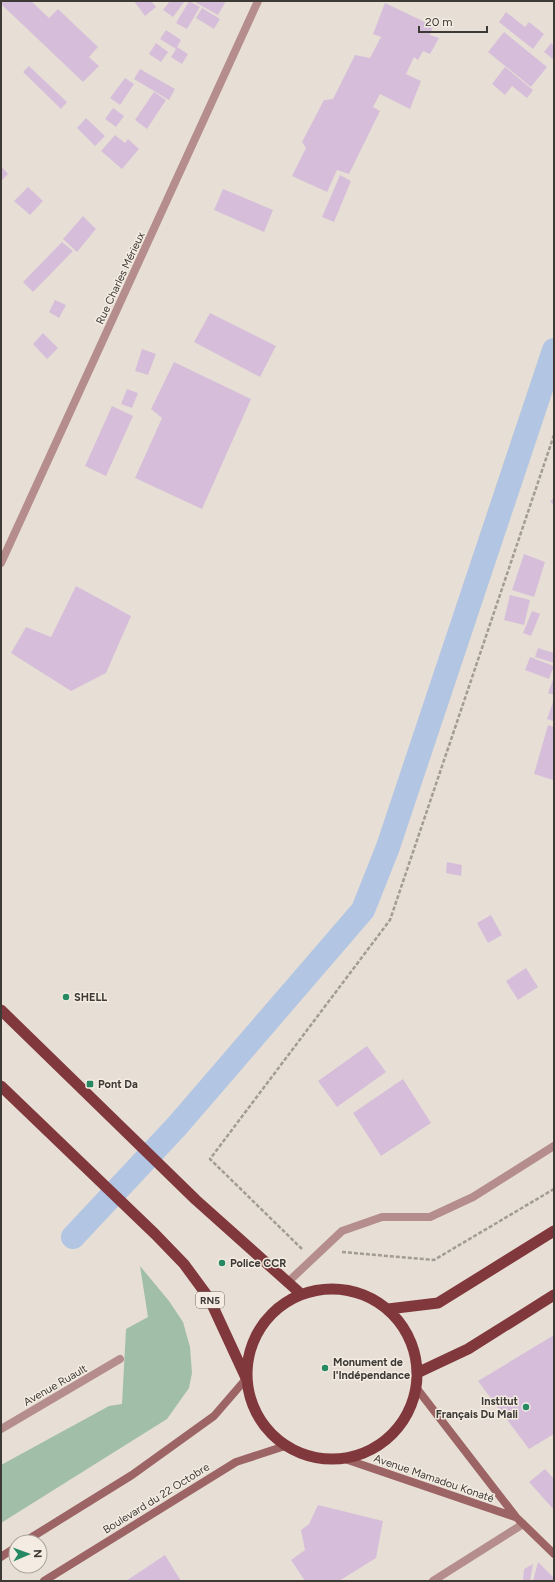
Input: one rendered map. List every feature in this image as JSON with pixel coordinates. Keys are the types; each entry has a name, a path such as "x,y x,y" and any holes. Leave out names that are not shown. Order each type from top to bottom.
{"highway":[{"path":"1,1010 120,1128 196,1200 301,1294"},
{"name":"RN5","path":"1,1086 155,1234 184,1264 209,1298 246,1378"},
{"path":"388,1309 438,1303 554,1231"},
{"path":"323,1288 346,1289 368,1296 388,1309 403,1327 413,1349 418,1390 409,1418 387,1439 364,1453 345,1459 324,1460 304,1455 285,1446 270,1434 258,1417 250,1398 246,1378 249,1352 260,1327 278,1307 301,1294 323,1288"},
{"path":"417,1373 468,1349 554,1295"}],"main road":[{"path":"37,1534 132,1475 214,1416 246,1378"},
{"name":"Avenue Mamadou Konaté","path":"418,1390 516,1517 554,1554"},
{"name":"Boulevard du 22 Octobre","path":"44,1581 236,1462 285,1446"},
{"name":"Avenue Mamadou Konaté","path":"345,1459 516,1517"}],"street":[{"name":"Rue Charles Mérieux","path":"1,564 258,1"},
{"path":"288,1282 342,1230 382,1217 430,1217 473,1197 554,1146"},
{"name":"Avenue Ruault","path":"1,1429 120,1359"},
{"path":"433,1581 523,1524"}],"path":[{"path":"554,435 390,920 210,1159 301,1249 434,1260 554,1189"}],"green space":[{"path":"140,1266 169,1301 183,1322 190,1347 192,1373 189,1388 167,1419 1,1523 1,1465 109,1406 122,1404 126,1329 148,1317"}],"building":[{"path":"1,1 31,1 49,18 58,9 98,47 89,57 99,66 83,82 1,4"},
{"path":"134,1 151,1 156,7 145,16"},
{"path":"170,1 185,1 173,17 163,10"},
{"path":"189,1 200,7 187,29 176,23"},
{"path":"193,1 226,1 218,15"},
{"path":"385,3 433,26 430,35 439,38 430,54 423,51 418,60 414,57 406,74 421,81 410,109 380,94 373,107 380,111 349,174 337,170 327,192 292,176 306,148 302,142 324,100 333,99 355,55 370,58 381,37 373,34"},
{"path":"202,8 220,19 214,29 196,18"},
{"path":"506,12 525,27 529,22 544,34 533,49 499,22"},
{"path":"166,30 181,40 177,47 188,54 182,64 171,57 176,49 160,39"},
{"path":"504,32 547,67 531,87 488,52"},
{"path":"156,43 168,52 161,62 149,54"},
{"path":"551,43 554,46 554,60 544,52"},
{"path":"29,66 67,102 61,109 23,72"},
{"path":"505,67 533,90 527,98 512,86 505,95 492,84"},
{"path":"140,69 175,89 169,100 134,79"},
{"path":"125,78 134,84 120,105 110,98"},
{"path":"154,92 166,100 147,129 135,120"},
{"path":"113,108 124,116 116,127 105,119"},
{"path":"86,118 105,136 95,146 77,128"},
{"path":"115,135 125,143 128,139 139,149 122,169 101,151"},
{"path":"1,166 8,174 1,181"},
{"path":"340,175 351,181 334,222 322,217"},
{"path":"28,187 43,201 30,215 14,201"},
{"path":"223,189 273,210 264,232 214,210"},
{"path":"83,216 96,229 77,252 63,239"},
{"path":"62,242 73,251 33,292 23,282"},
{"path":"55,300 66,305 59,318 49,312"},
{"path":"210,313 276,346 260,377 194,342"},
{"path":"43,333 58,348 47,359 33,344"},
{"path":"142,349 156,354 148,375 135,371"},
{"path":"174,362 251,399 202,509 135,478 162,418 151,409"},
{"path":"127,389 138,393 132,408 121,404"},
{"path":"112,406 133,416 106,476 85,466"},
{"path":"554,498 554,506 550,501"},
{"path":"524,554 545,562 534,597 512,590"},
{"path":"76,586 131,616 106,673 71,691 11,653 26,627 51,637"},
{"path":"510,595 530,600 524,625 504,620"},
{"path":"532,611 540,614 531,636 523,633"},
{"path":"538,648 554,653 554,663 535,657"},
{"path":"530,657 554,666 549,679 525,670"},
{"path":"554,677 554,695 548,693"},
{"path":"554,699 554,719 553,721 547,719"},
{"path":"548,725 554,727 553,780 534,774"},
{"path":"447,862 462,865 461,876 446,873"},
{"path":"491,915 502,935 488,943 477,923"},
{"path":"526,968 538,987 518,1000 506,981"},
{"path":"367,1046 386,1072 337,1107 318,1081"},
{"path":"403,1079 431,1123 381,1156 353,1113"},
{"name":"Institut Français Du Mali","path":"554,1335 554,1434 529,1449 478,1381"},
{"path":"545,1469 554,1479 554,1510 529,1482"},
{"path":"318,1505 383,1521 376,1558 339,1581 305,1581 291,1560 305,1550 301,1530 309,1524"},
{"path":"165,1555 181,1581 126,1581"},
{"path":"538,1562 554,1578 554,1581 533,1581"},
{"path":"533,1564 530,1581 523,1581 524,1569"}],"waterway":[{"path":"73,1237 177,1126 363,910 388,847 554,350"}],"place":[{"name":"SHELL","path":"66,997"},
{"name":"Pont Da","path":"90,1084"},
{"name":"Police CCR","path":"222,1263"},
{"name":"Monument de l'Indépendance","path":"325,1368"},
{"name":"Institut Français Du Mali","path":"526,1407"}]}
